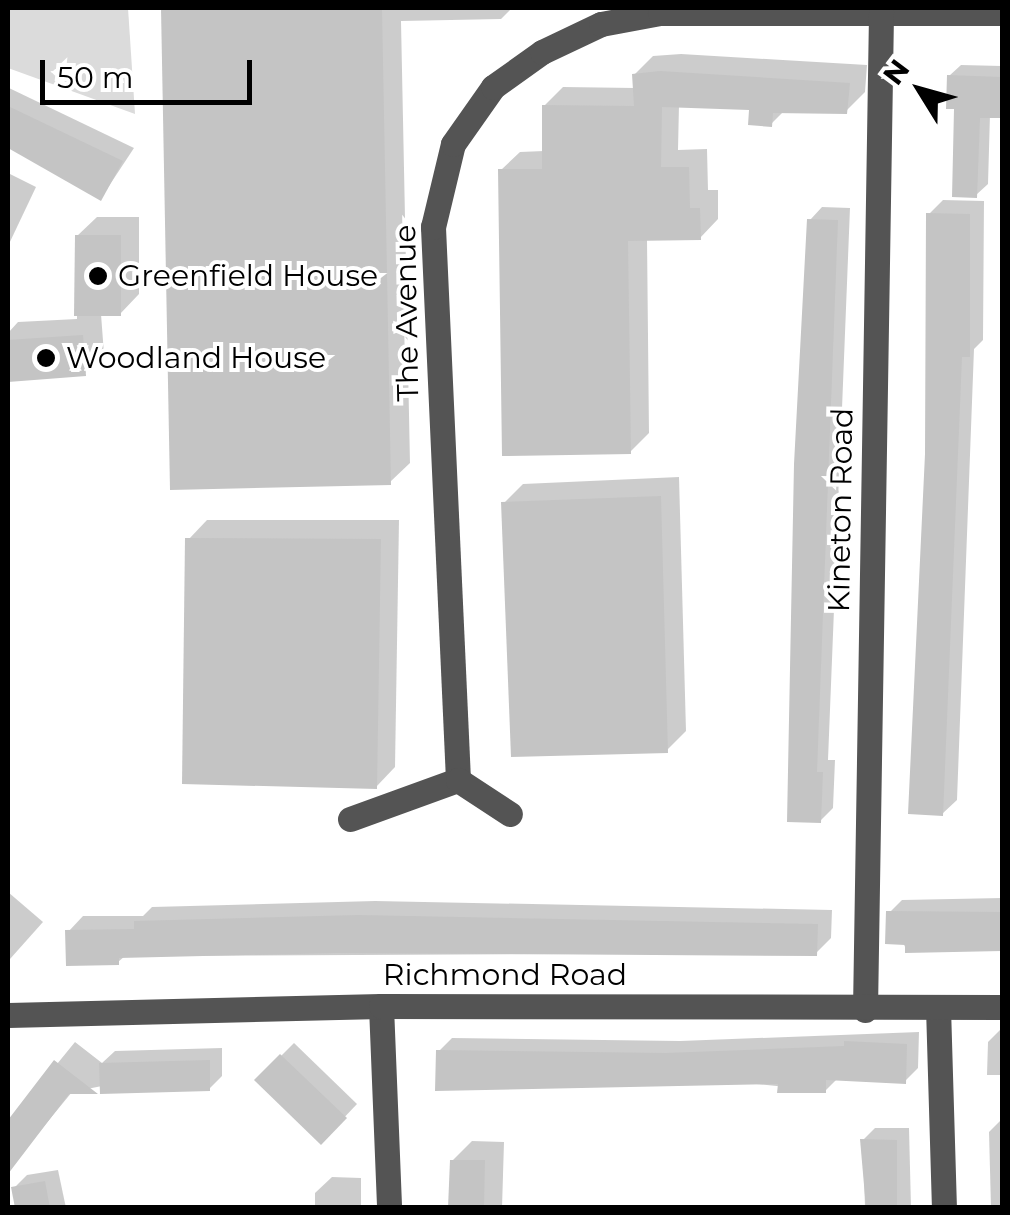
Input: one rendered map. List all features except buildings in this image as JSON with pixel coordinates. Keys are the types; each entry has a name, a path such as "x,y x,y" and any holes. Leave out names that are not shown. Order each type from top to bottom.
{"street":[{"name":"The Avenue","path":"458,780 432,227 453,144 494,87 542,52 601,24 660,13 779,9 1002,13"},
{"name":"Kineton Road","path":"865,1010 881,11"},
{"path":"350,819 458,780 510,814"},
{"path":"381,1006 389,1208"},
{"name":"Richmond Road","path":"8,1015 381,1006 865,1010 1002,1007"},
{"path":"938,1007 944,1208"}],"shaded area":[{"path":"8,8 128,8 135,114 8,68"}],"place":[{"name":"Greenfield House","path":"98,276"},
{"name":"Woodland House","path":"46,358"}]}
